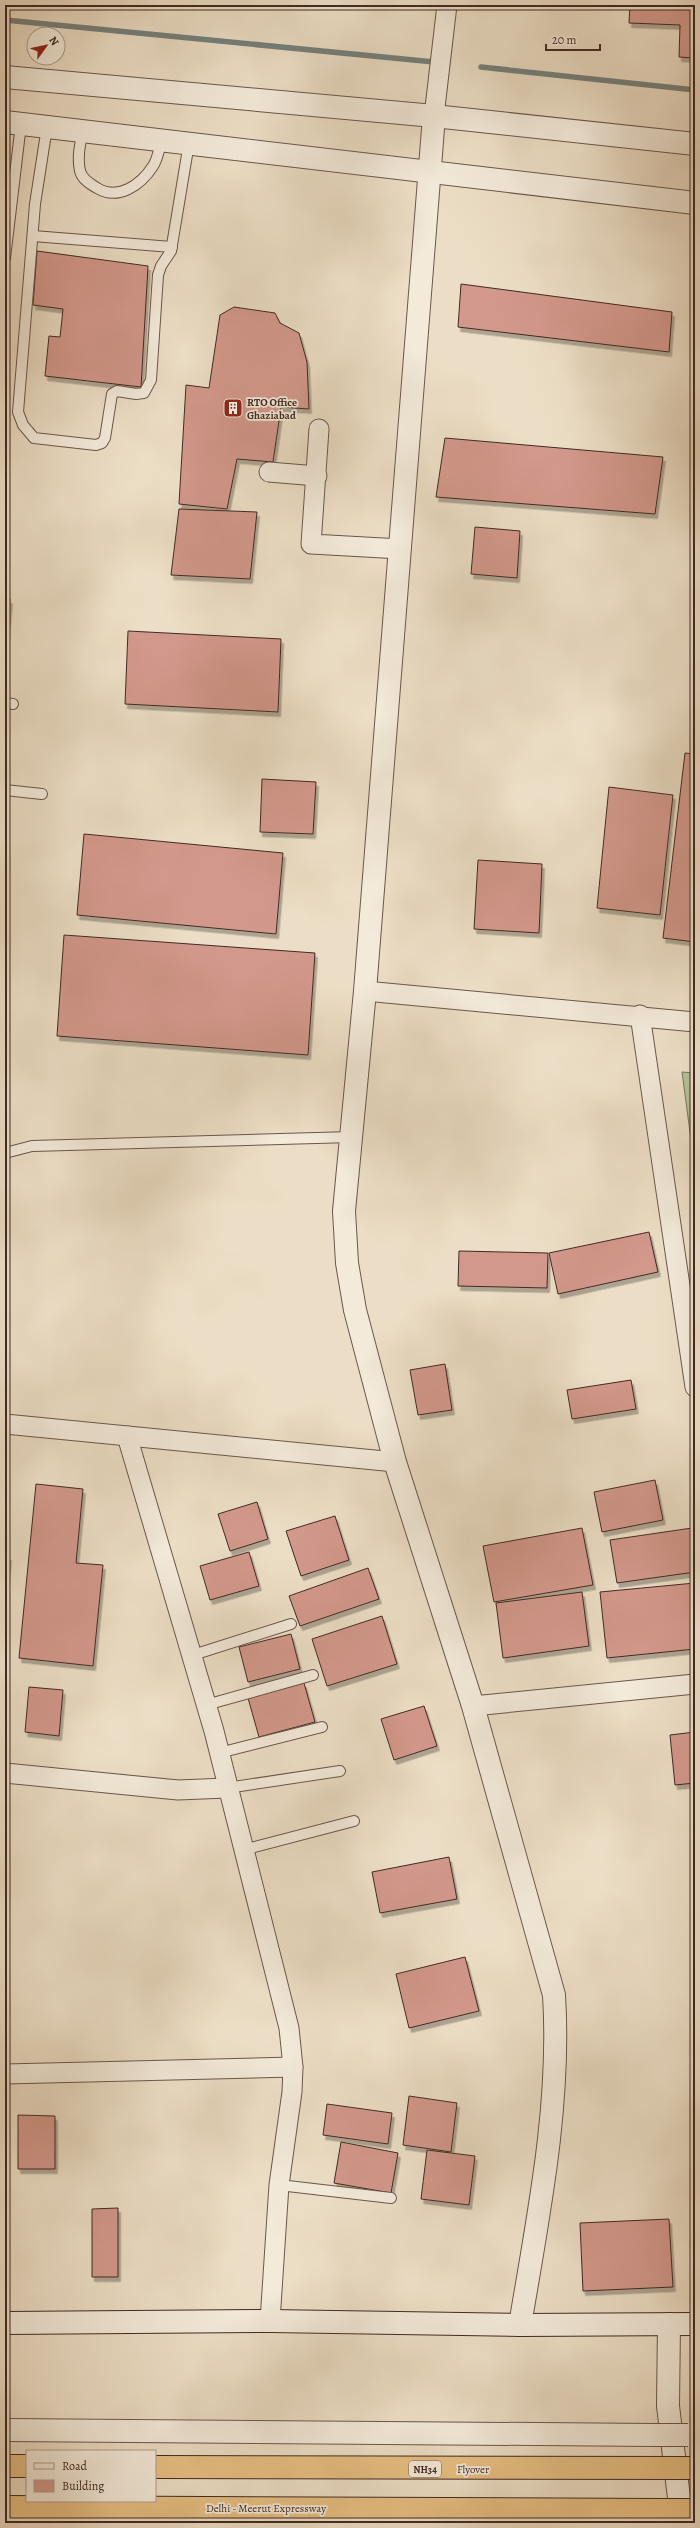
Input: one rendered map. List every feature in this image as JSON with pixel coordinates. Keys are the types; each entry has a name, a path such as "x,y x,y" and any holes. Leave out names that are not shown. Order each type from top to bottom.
{"highway":[{"path":"5,2466 26,2466"},
{"name":"Flyover","path":"156,2467 695,2468"},
{"name":"Delhi - Meerut Expressway","path":"5,2507 695,2510"}],"street":[{"path":"447,5 434,116 432,172 365,991 344,1211 347,1262 355,1310 396,1462 473,1706 554,1995 555,2022 546,2165 520,2325"},
{"path":"5,77 434,116 695,144"},
{"path":"13,123 695,203"},
{"path":"319,429 317,476 311,544 401,549"},
{"path":"269,472 317,476"},
{"path":"365,991 640,1015 695,1022"},
{"path":"640,1015 695,1388"},
{"path":"5,1424 396,1462"},
{"path":"127,1436 193,1655 289,2028 293,2067 292,2092 279,2185 270,2321"},
{"path":"473,1706 695,1684"},
{"path":"5,1773 178,1790 227,1788"},
{"path":"5,2074 293,2067"},
{"path":"5,2322 270,2321 520,2325 695,2324"},
{"path":"669,2324 668,2406 682,2523"},
{"path":"5,2430 691,2436"}],"lane":[{"path":"5,258 13,123"},
{"path":"47,127 33,236 18,412 22,425 34,438 96,445 102,443 105,438 108,403 112,394 117,391 136,394 144,393 149,387 151,380 158,275 160,266 166,260 172,247 189,143"},
{"path":"82,131 78,155 80,172 88,183 103,192 117,193 142,181 154,165 162,140"},
{"path":"33,236 172,247"},
{"path":"5,790 42,794"},
{"path":"5,1153 32,1146 352,1137"},
{"path":"193,1655 291,1624"},
{"path":"206,1705 313,1674"},
{"path":"219,1753 322,1727"},
{"path":"227,1788 340,1771"},
{"path":"243,1850 354,1821"},
{"path":"279,2185 391,2198"}],"green space":[{"path":"682,1072 695,1073 695,1170"}],"building":[{"path":"630,5 695,5 695,58 679,57 680,25 629,23"},
{"path":"37,251 148,266 141,387 45,376 49,336 60,337 63,309 33,305"},
{"path":"461,284 672,312 669,352 458,327"},
{"name":"RTO Office Ghaziabad","path":"234,307 275,313 280,323 299,333 307,362 309,409 281,407 273,462 237,459 227,509 179,504 186,385 209,388 220,315"},
{"path":"445,438 663,457 655,514 436,497"},
{"path":"179,509 257,512 250,579 171,575"},
{"path":"475,527 520,531 517,578 471,574"},
{"path":"5,599 10,599 6,641 5,641"},
{"path":"128,631 281,639 278,712 125,704"},
{"path":"695,724 695,751 692,750"},
{"path":"685,753 695,754 695,942 663,938"},
{"path":"262,779 316,782 313,834 260,832"},
{"path":"609,787 673,795 660,915 597,908"},
{"path":"84,834 283,853 276,934 77,915"},
{"path":"478,860 542,864 539,933 474,929"},
{"path":"64,935 315,953 308,1055 57,1036"},
{"path":"649,1232 658,1272 558,1294 549,1253"},
{"path":"459,1251 548,1253 547,1288 458,1286"},
{"path":"445,1364 452,1410 418,1415 410,1370"},
{"path":"631,1380 636,1409 572,1419 567,1390"},
{"path":"655,1480 663,1520 602,1532 594,1492"},
{"path":"36,1484 83,1489 76,1563 103,1565 93,1666 19,1658"},
{"path":"257,1502 268,1539 230,1551 218,1514"},
{"path":"335,1516 349,1560 301,1576 286,1531"},
{"path":"582,1528 593,1585 494,1602 483,1546"},
{"path":"692,1528 695,1572 617,1583 610,1540"},
{"path":"249,1552 259,1586 210,1600 200,1566"},
{"path":"5,1556 9,1556 5,1594"},
{"path":"368,1568 379,1599 300,1626 289,1596"},
{"path":"695,1583 695,1649 607,1658 600,1592"},
{"path":"582,1592 589,1646 503,1658 496,1603"},
{"path":"382,1616 397,1664 327,1686 312,1639"},
{"path":"291,1634 300,1669 248,1682 239,1647"},
{"path":"304,1683 315,1722 259,1737 248,1698"},
{"path":"29,1687 63,1690 59,1736 25,1732"},
{"path":"424,1706 437,1746 394,1760 381,1719"},
{"path":"695,1732 695,1783 675,1785 670,1735"},
{"path":"449,1857 457,1899 380,1913 372,1872"},
{"path":"465,1957 479,2011 409,2028 396,1974"},
{"path":"409,2096 457,2103 451,2152 403,2145"},
{"path":"327,2104 392,2113 388,2144 323,2135"},
{"path":"18,2115 55,2116 55,2169 18,2169"},
{"path":"341,2142 398,2153 391,2193 334,2183"},
{"path":"427,2150 475,2156 469,2205 421,2199"},
{"path":"118,2208 118,2277 92,2277 92,2209"},
{"path":"669,2219 673,2287 583,2291 580,2223"}],"waterway":[{"path":"5,20 434,62"},
{"path":"481,67 695,90"}],"place":[{"name":"RTO Office Ghaziabad","path":"233,408"}]}
